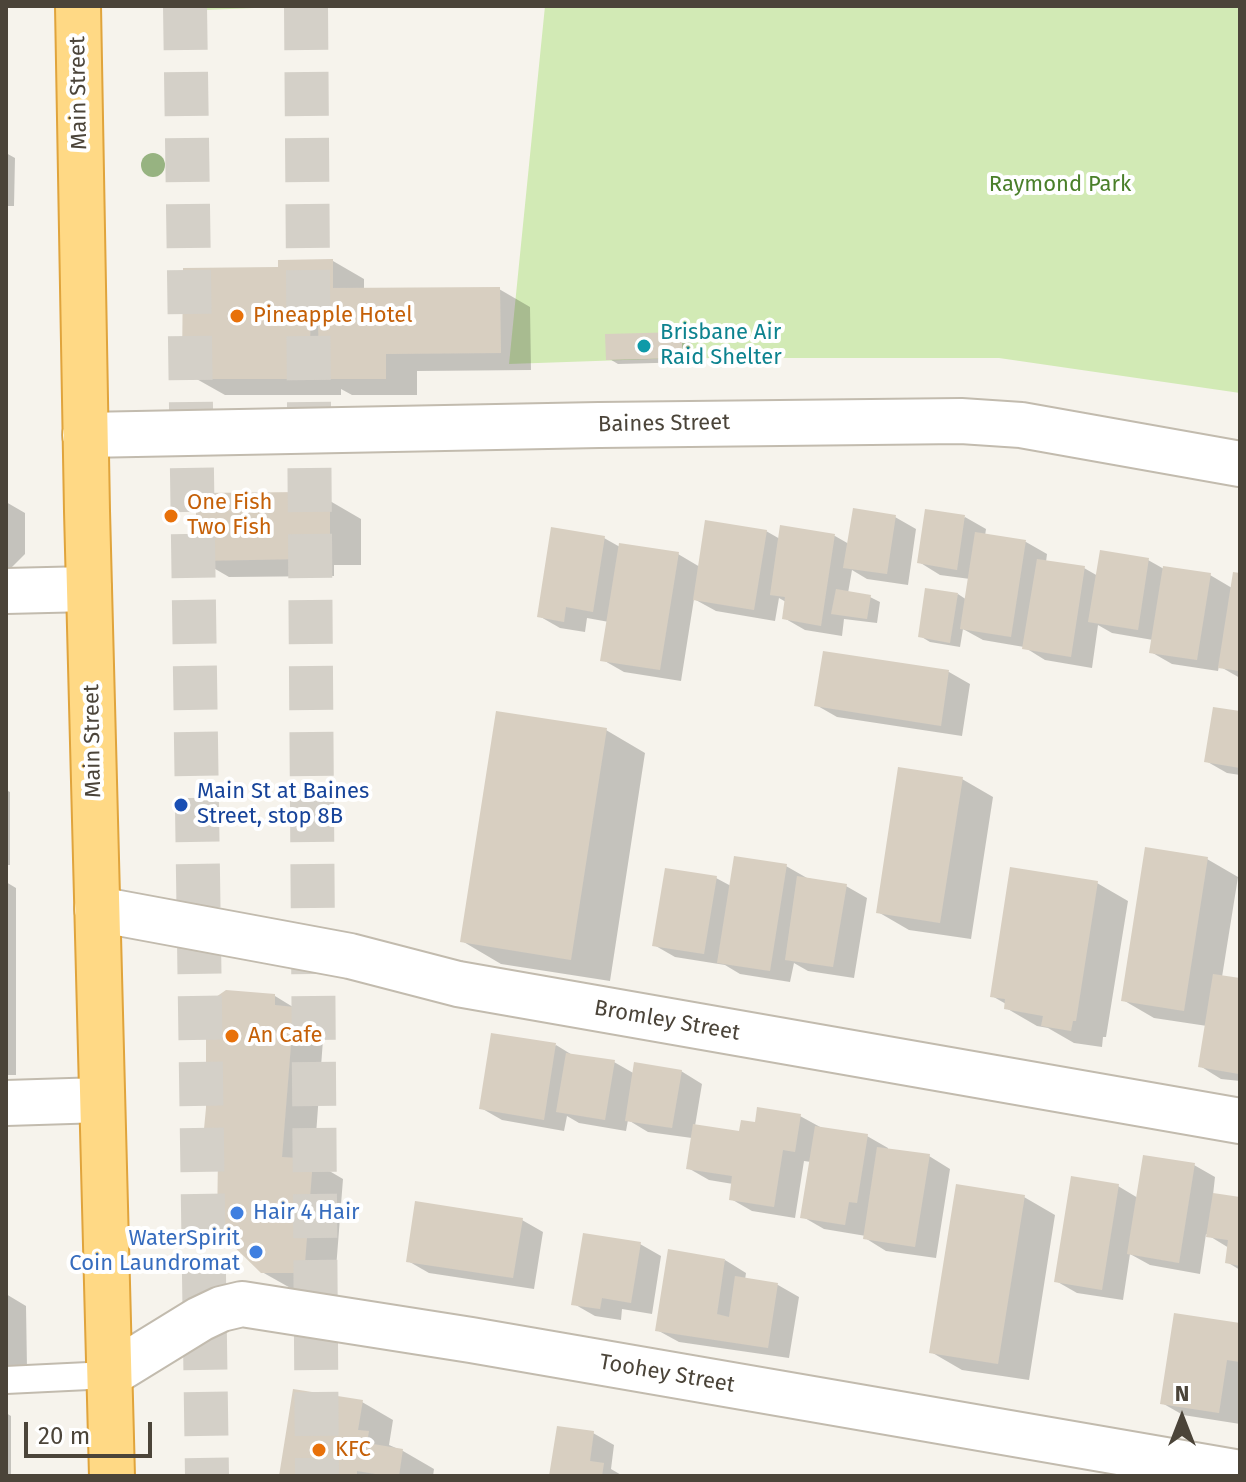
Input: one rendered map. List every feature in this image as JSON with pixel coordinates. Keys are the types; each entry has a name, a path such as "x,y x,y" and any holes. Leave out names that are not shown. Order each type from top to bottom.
{"highway":[{"name":"Main Street","path":"78,6 85,435 112,1476"}],"street":[{"name":"Baines Street","path":"85,435 961,421 1021,425 1240,464"},
{"path":"6,591 89,589"},
{"name":"Bromley Street","path":"97,909 350,956 458,984 1240,1121"},
{"path":"6,1103 102,1100"},
{"name":"Toohey Street","path":"109,1375 200,1319 242,1304 456,1337 1240,1473"}],"lane":[{"path":"6,1380 109,1375"}],"green space":[{"path":"181,6 303,6 181,11"},
{"name":"Raymond Park","path":"545,6 1240,6 1240,393 999,358 682,358 509,364"}],"building":[{"path":"333,259 333,288 500,287 501,353 386,354 386,379 319,379 318,314 310,314 311,379 192,379 182,367 183,268 278,267 278,260"},
{"name":"Brisbane Air Raid Shelter","path":"682,332 682,358 606,360 605,334"},
{"path":"303,492 304,499 330,499 330,548 304,549 304,559 196,561 196,493"},
{"path":"853,508 896,515 887,574 843,568"},
{"path":"925,509 965,515 957,570 917,563"},
{"path":"705,520 767,530 754,610 693,600"},
{"path":"780,525 835,534 821,626 782,619 785,597 770,595"},
{"path":"551,527 605,536 593,612 566,607 564,622 537,617"},
{"path":"975,532 1026,540 1011,637 960,629"},
{"path":"619,543 679,552 660,670 600,661"},
{"path":"1100,550 1149,558 1138,630 1088,622"},
{"path":"1037,559 1085,566 1071,657 1022,649"},
{"path":"1163,566 1211,573 1197,660 1149,653"},
{"path":"1233,572 1240,573 1240,671 1218,668"},
{"path":"925,588 958,593 950,643 918,637"},
{"path":"836,589 871,595 867,619 831,614"},
{"path":"823,651 949,670 941,726 814,706"},
{"path":"1213,707 1240,711 1240,768 1204,762"},
{"path":"496,711 607,728 571,960 460,942"},
{"path":"898,767 963,777 940,923 876,913"},
{"path":"1145,847 1208,857 1184,1011 1121,1001"},
{"path":"734,856 787,864 770,971 717,963"},
{"path":"1010,867 1098,881 1076,1021 1073,1021 1071,1031 1041,1026 1043,1016 1004,1009 1005,999 990,997"},
{"path":"665,868 717,876 704,954 652,946"},
{"path":"797,876 847,884 833,967 785,960"},
{"path":"1213,974 1240,978 1239,1074 1198,1067"},
{"path":"226,990 275,994 275,1005 294,1007 282,1157 313,1159 305,1263 298,1273 261,1273 217,1230 218,1154 204,1129 206,1004"},
{"path":"491,1033 556,1043 544,1120 479,1109"},
{"path":"566,1053 615,1060 605,1120 556,1112"},
{"path":"634,1062 682,1070 672,1128 625,1121"},
{"path":"757,1107 801,1114 795,1152 783,1150 774,1207 729,1200 732,1176 686,1169 693,1124 739,1131 741,1120 755,1122"},
{"path":"815,1126 868,1134 857,1203 849,1202 845,1225 800,1218"},
{"path":"877,1147 930,1154 915,1247 863,1239"},
{"path":"1143,1155 1195,1163 1179,1263 1127,1254"},
{"path":"1071,1176 1119,1184 1102,1290 1054,1282"},
{"path":"956,1184 1025,1195 998,1364 929,1353"},
{"path":"1213,1193 1240,1197 1240,1266 1225,1263 1228,1240 1206,1237"},
{"path":"415,1201 523,1218 513,1278 406,1262"},
{"path":"583,1233 641,1242 631,1303 602,1298 600,1309 571,1305"},
{"path":"668,1249 725,1259 717,1314 729,1317 735,1276 778,1283 768,1348 655,1331"},
{"path":"1174,1313 1240,1323 1240,1362 1227,1360 1219,1413 1160,1404"},
{"path":"293,1389 363,1400 358,1430 369,1431 367,1443 403,1449 399,1476 357,1471 357,1476 279,1476"},
{"path":"557,1426 594,1431 590,1461 604,1463 602,1476 549,1476"}],"tunnel":[{"path":"185,6 207,1476"},
{"path":"306,6 317,1476"}],"place":[{"name":"Pineapple Hotel","path":"237,316"},
{"name":"Brisbane Air Raid Shelter","path":"644,346"},
{"name":"One Fish Two Fish","path":"171,516"},
{"name":"Main St at Baines Street, stop 8B","path":"181,805"},
{"name":"An Cafe","path":"232,1036"},
{"name":"Hair 4 Hair","path":"237,1213"},
{"name":"WaterSpirit Coin Laundromat","path":"256,1252"},
{"name":"KFC","path":"319,1450"}]}
